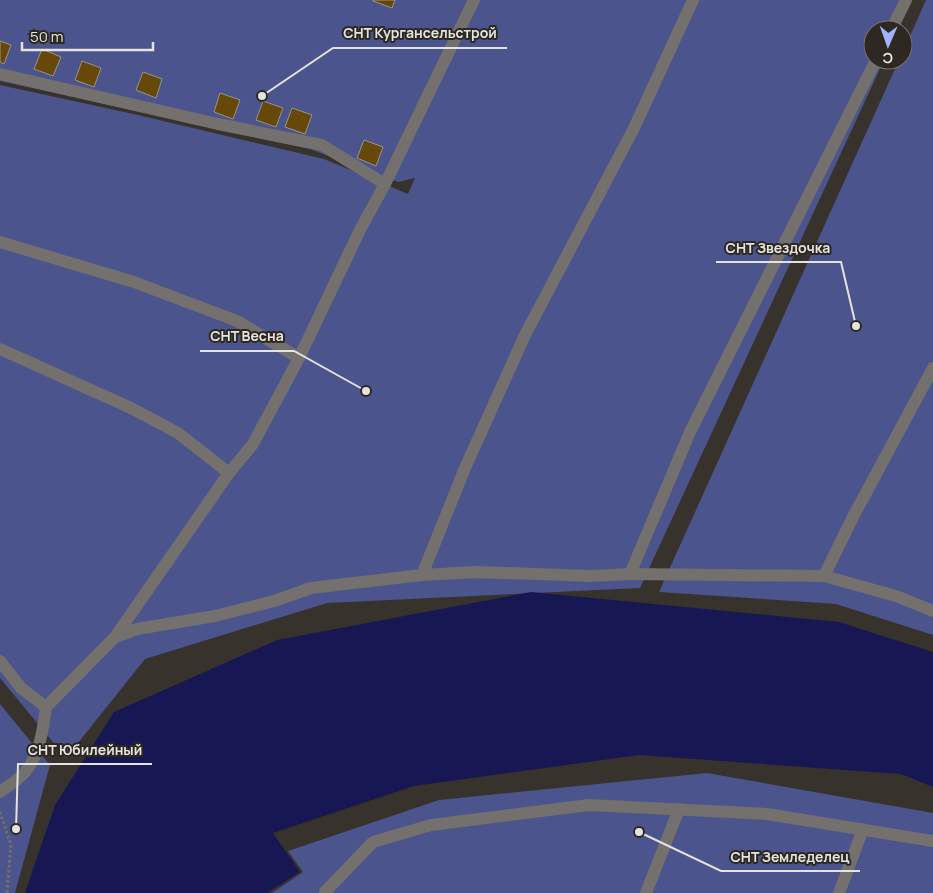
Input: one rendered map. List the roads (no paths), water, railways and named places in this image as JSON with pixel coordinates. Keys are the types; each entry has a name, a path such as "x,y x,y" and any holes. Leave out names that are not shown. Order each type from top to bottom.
{"street":[{"path":"0,792 25,772 29,766 36,753 42,733 46,707 116,637 229,472 253,444 299,358 474,0"},
{"path":"422,575 465,468 525,335 634,128 693,0"},
{"path":"896,20 906,0"},
{"path":"630,574 690,432 871,70"},
{"path":"0,74 218,124 322,145 385,184"},
{"path":"0,242 134,282 237,321 299,358"},
{"path":"0,349 123,404 178,432 229,472"},
{"path":"824,576 853,517 933,368"},
{"path":"116,637 137,629 215,616 274,601 311,588 422,575 476,572 591,576 630,574 824,576 896,596 933,611"},
{"path":"0,661 22,688 46,707"},
{"path":"325,892 372,842 431,825 589,805 767,814 933,841"},
{"path":"646,893 679,809"},
{"path":"839,893 863,829"}],"place":[{"name":"СНТ Кургансельстрой","path":"262,96"},
{"name":"СНТ Звездочка","path":"856,326"},
{"name":"СНТ Весна","path":"366,391"},
{"name":"СНТ Юбилейный","path":"16,829"},
{"name":"СНТ Земледелец","path":"639,832"}]}
